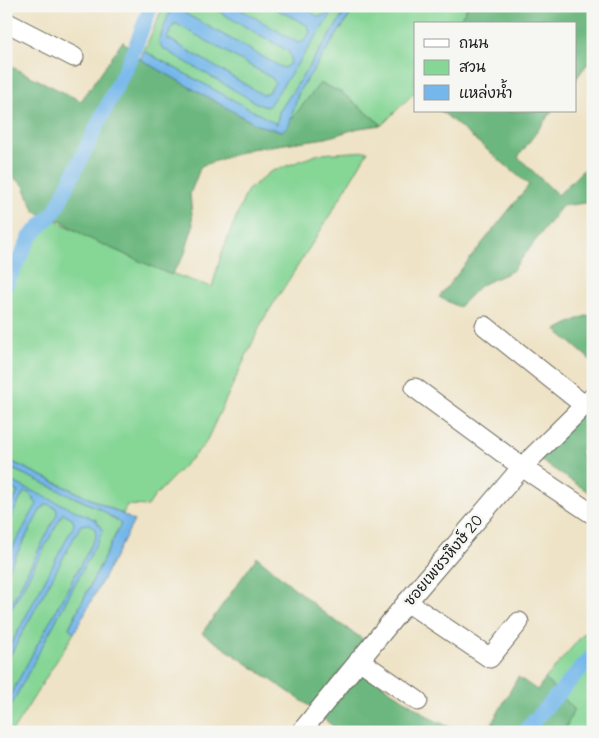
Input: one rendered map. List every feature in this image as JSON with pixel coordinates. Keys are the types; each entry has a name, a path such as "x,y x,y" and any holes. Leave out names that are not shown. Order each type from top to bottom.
{"street":[{"path":"6,22 74,57"},
{"path":"485,326 589,401"},
{"path":"415,388 522,468 591,513"},
{"name":"ซอยเพชรหึงษ์ 20","path":"301,732 407,602 522,468 589,401"},
{"path":"407,602 490,658 519,622"},
{"path":"359,660 418,701"}],"green space":[{"path":"163,6 349,6 279,112 277,125 144,51"},
{"path":"356,6 468,6 458,22 414,22 414,93 382,125 341,92 289,125 299,91"},
{"path":"468,6 593,6 593,66 588,63 576,79 576,22 458,22"},
{"path":"123,41 140,59 257,125 282,131 320,83 341,92 382,125 359,128 326,138 250,149 201,166 190,194 193,226 184,256 171,275 86,237 62,221 35,212 23,184 6,173 6,64 81,101"},
{"path":"442,112 551,112 518,157 558,195 593,160 593,202 562,206 512,271 481,285 459,307 439,297 529,185"},
{"path":"368,151 324,225 263,320 205,444 154,497 148,506 127,505 123,514 6,459 6,295 33,240 52,218 130,257 212,287 222,252 247,191 270,172 319,154"},
{"path":"593,314 593,362 556,330"},
{"path":"593,385 593,437 580,452 593,475 593,495 540,460"},
{"path":"6,466 100,509 121,524 69,628 74,633 12,732 6,732"},
{"path":"257,557 328,616 366,641 311,707 202,633"},
{"path":"587,630 593,634 593,732 564,732 574,709 545,679"},
{"path":"361,670 432,719 460,732 341,732 321,717"},
{"path":"518,677 537,690 545,679 574,709 564,732 479,732 490,727"}],"water":[{"path":"174,6 182,6 186,14 283,68 290,64 291,58 288,51 209,6 235,6 298,43 304,41 310,32 307,25 270,6 301,6 319,17 329,13 329,6 337,6 268,107 260,105 162,48 159,41 168,16","holes":["175,23 272,78 275,83 268,93 263,95 167,38"]},
{"path":"349,6 356,6 299,91 289,125 282,131 257,125 140,59 144,51 277,124 279,112"},
{"path":"6,459 134,521 74,633 69,628 121,524 100,509 6,466"},
{"path":"6,479 96,520 103,531 6,715 6,703 96,536 95,529 89,524 81,525 6,663 6,654 74,525 72,518 63,513 6,619 6,614 57,514 56,508 47,504 41,509 6,574 6,559 37,504 29,493 24,492 6,527 6,516 18,492 6,486"}],"waterway":[{"path":"6,285 30,237 55,211 132,55 151,6"},
{"path":"524,732 593,655"}]}
